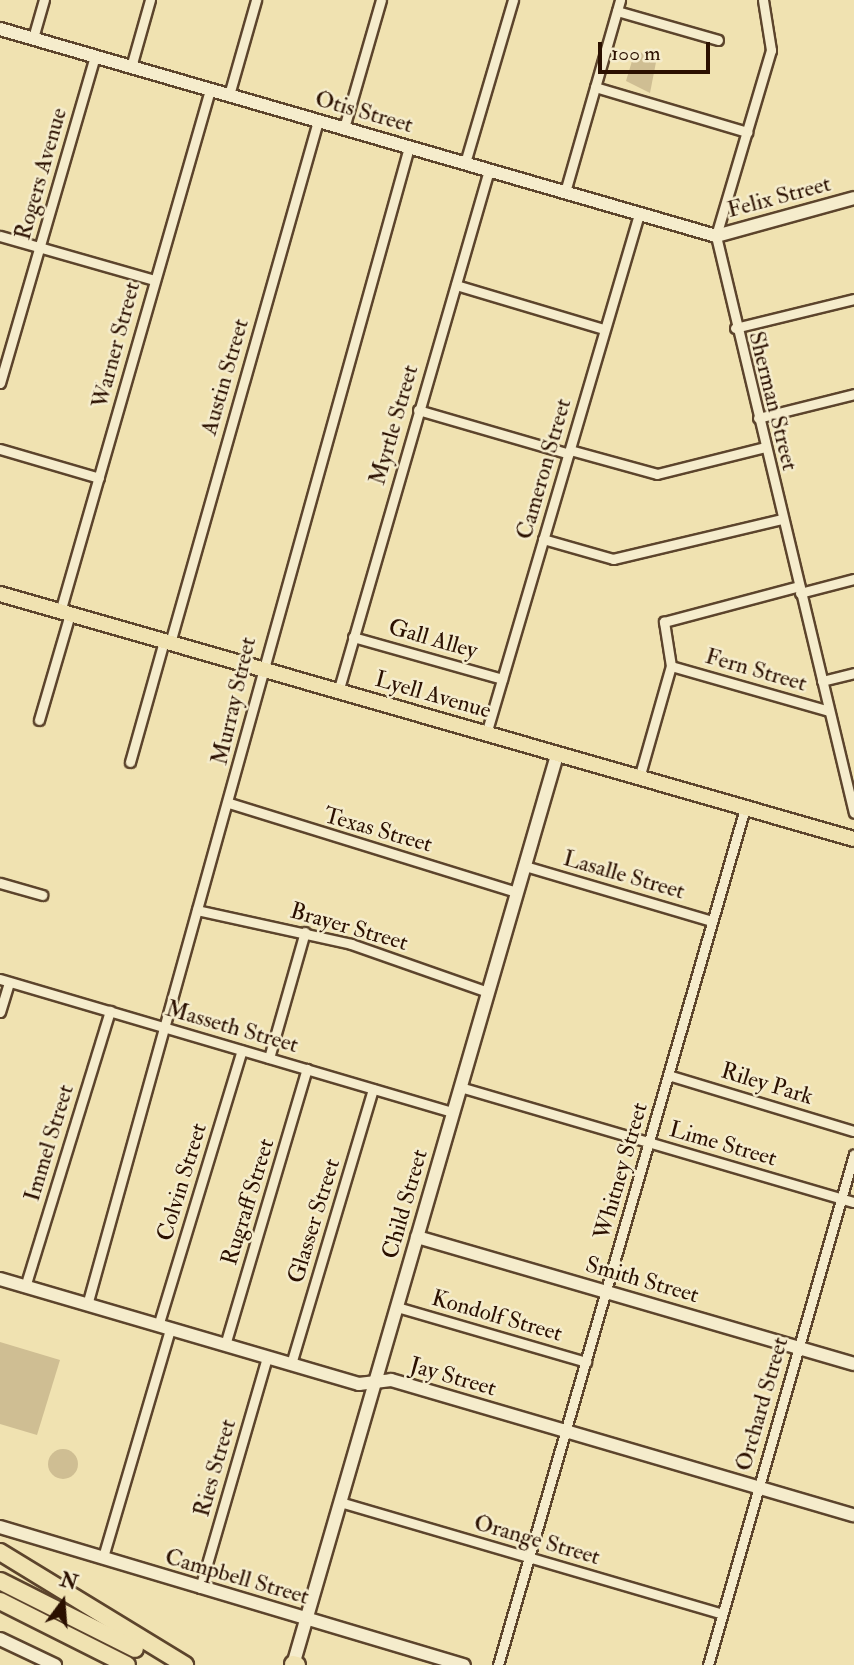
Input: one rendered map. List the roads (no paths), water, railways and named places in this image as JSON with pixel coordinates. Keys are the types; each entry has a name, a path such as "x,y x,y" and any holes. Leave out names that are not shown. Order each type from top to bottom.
{"highway":[{"path":"0,1552 185,1665"},
{"path":"0,1581 173,1665"},
{"path":"0,1601 127,1665"}],"main road":[{"name":"Lyell Avenue","path":"0,594 854,839"}],"street":[{"path":"33,38 44,0"},
{"path":"131,67 150,0"},
{"path":"229,95 257,0"},
{"path":"344,128 381,0"},
{"path":"465,163 513,0"},
{"path":"565,192 620,0"},
{"name":"Sherman Street","path":"763,0 772,43 716,236 735,328 854,813"},
{"path":"617,11 718,40"},
{"name":"Otis Street","path":"0,29 716,236"},
{"name":"Rogers Avenue","path":"0,383 94,56"},
{"path":"595,87 747,132"},
{"name":"Warner Street","path":"39,720 99,478 211,90"},
{"name":"Austin Street","path":"130,762 318,121"},
{"name":"Murray Street","path":"87,1305 262,681 259,669 409,147"},
{"name":"Myrtle Street","path":"338,692 489,170"},
{"name":"Felix Street","path":"716,236 854,198"},
{"name":"Cameron Street","path":"486,734 639,214"},
{"path":"0,236 154,280"},
{"path":"456,285 604,330"},
{"path":"735,328 854,299"},
{"path":"758,418 854,394"},
{"path":"418,411 657,474 765,447"},
{"path":"0,449 99,478"},
{"path":"543,540 620,558 782,519"},
{"path":"639,778 671,666 667,619 854,579"},
{"name":"Gall Alley","path":"354,636 502,679"},
{"name":"Fern Street","path":"671,666 829,711"},
{"path":"822,681 854,673"},
{"name":"Child Street","path":"294,1665 557,755"},
{"name":"Texas Street","path":"229,803 517,892"},
{"name":"Whitney Street","path":"498,1665 745,808"},
{"name":"Lasalle Street","path":"525,866 712,921"},
{"path":"0,883 42,895"},
{"name":"Brayer Street","path":"197,910 305,933 488,992"},
{"path":"269,1058 305,933"},
{"path":"0,1012 4,980"},
{"name":"Masseth Street","path":"4,980 453,1112"},
{"name":"Immel Street","path":"25,1287 110,1011"},
{"name":"Colvin Street","path":"103,1557 242,1050"},
{"name":"Rugraff Street","path":"225,1345 307,1069"},
{"name":"Riley Park","path":"668,1074 854,1131"},
{"name":"Lime Street","path":"460,1087 854,1202"},
{"name":"Glasser Street","path":"291,1364 373,1089"},
{"name":"Orchard Street","path":"708,1665 854,1154"},
{"name":"Smith Street","path":"417,1237 854,1364"},
{"name":"Jay Street","path":"0,1279 359,1384 391,1380 854,1515"},
{"name":"Kondolf Street","path":"397,1307 586,1362"},
{"name":"Ries Street","path":"200,1588 267,1357"},
{"name":"Orange Street","path":"340,1502 722,1614"},
{"name":"Campbell Street","path":"0,1527 464,1665"},
{"path":"0,1639 55,1665"}]}
